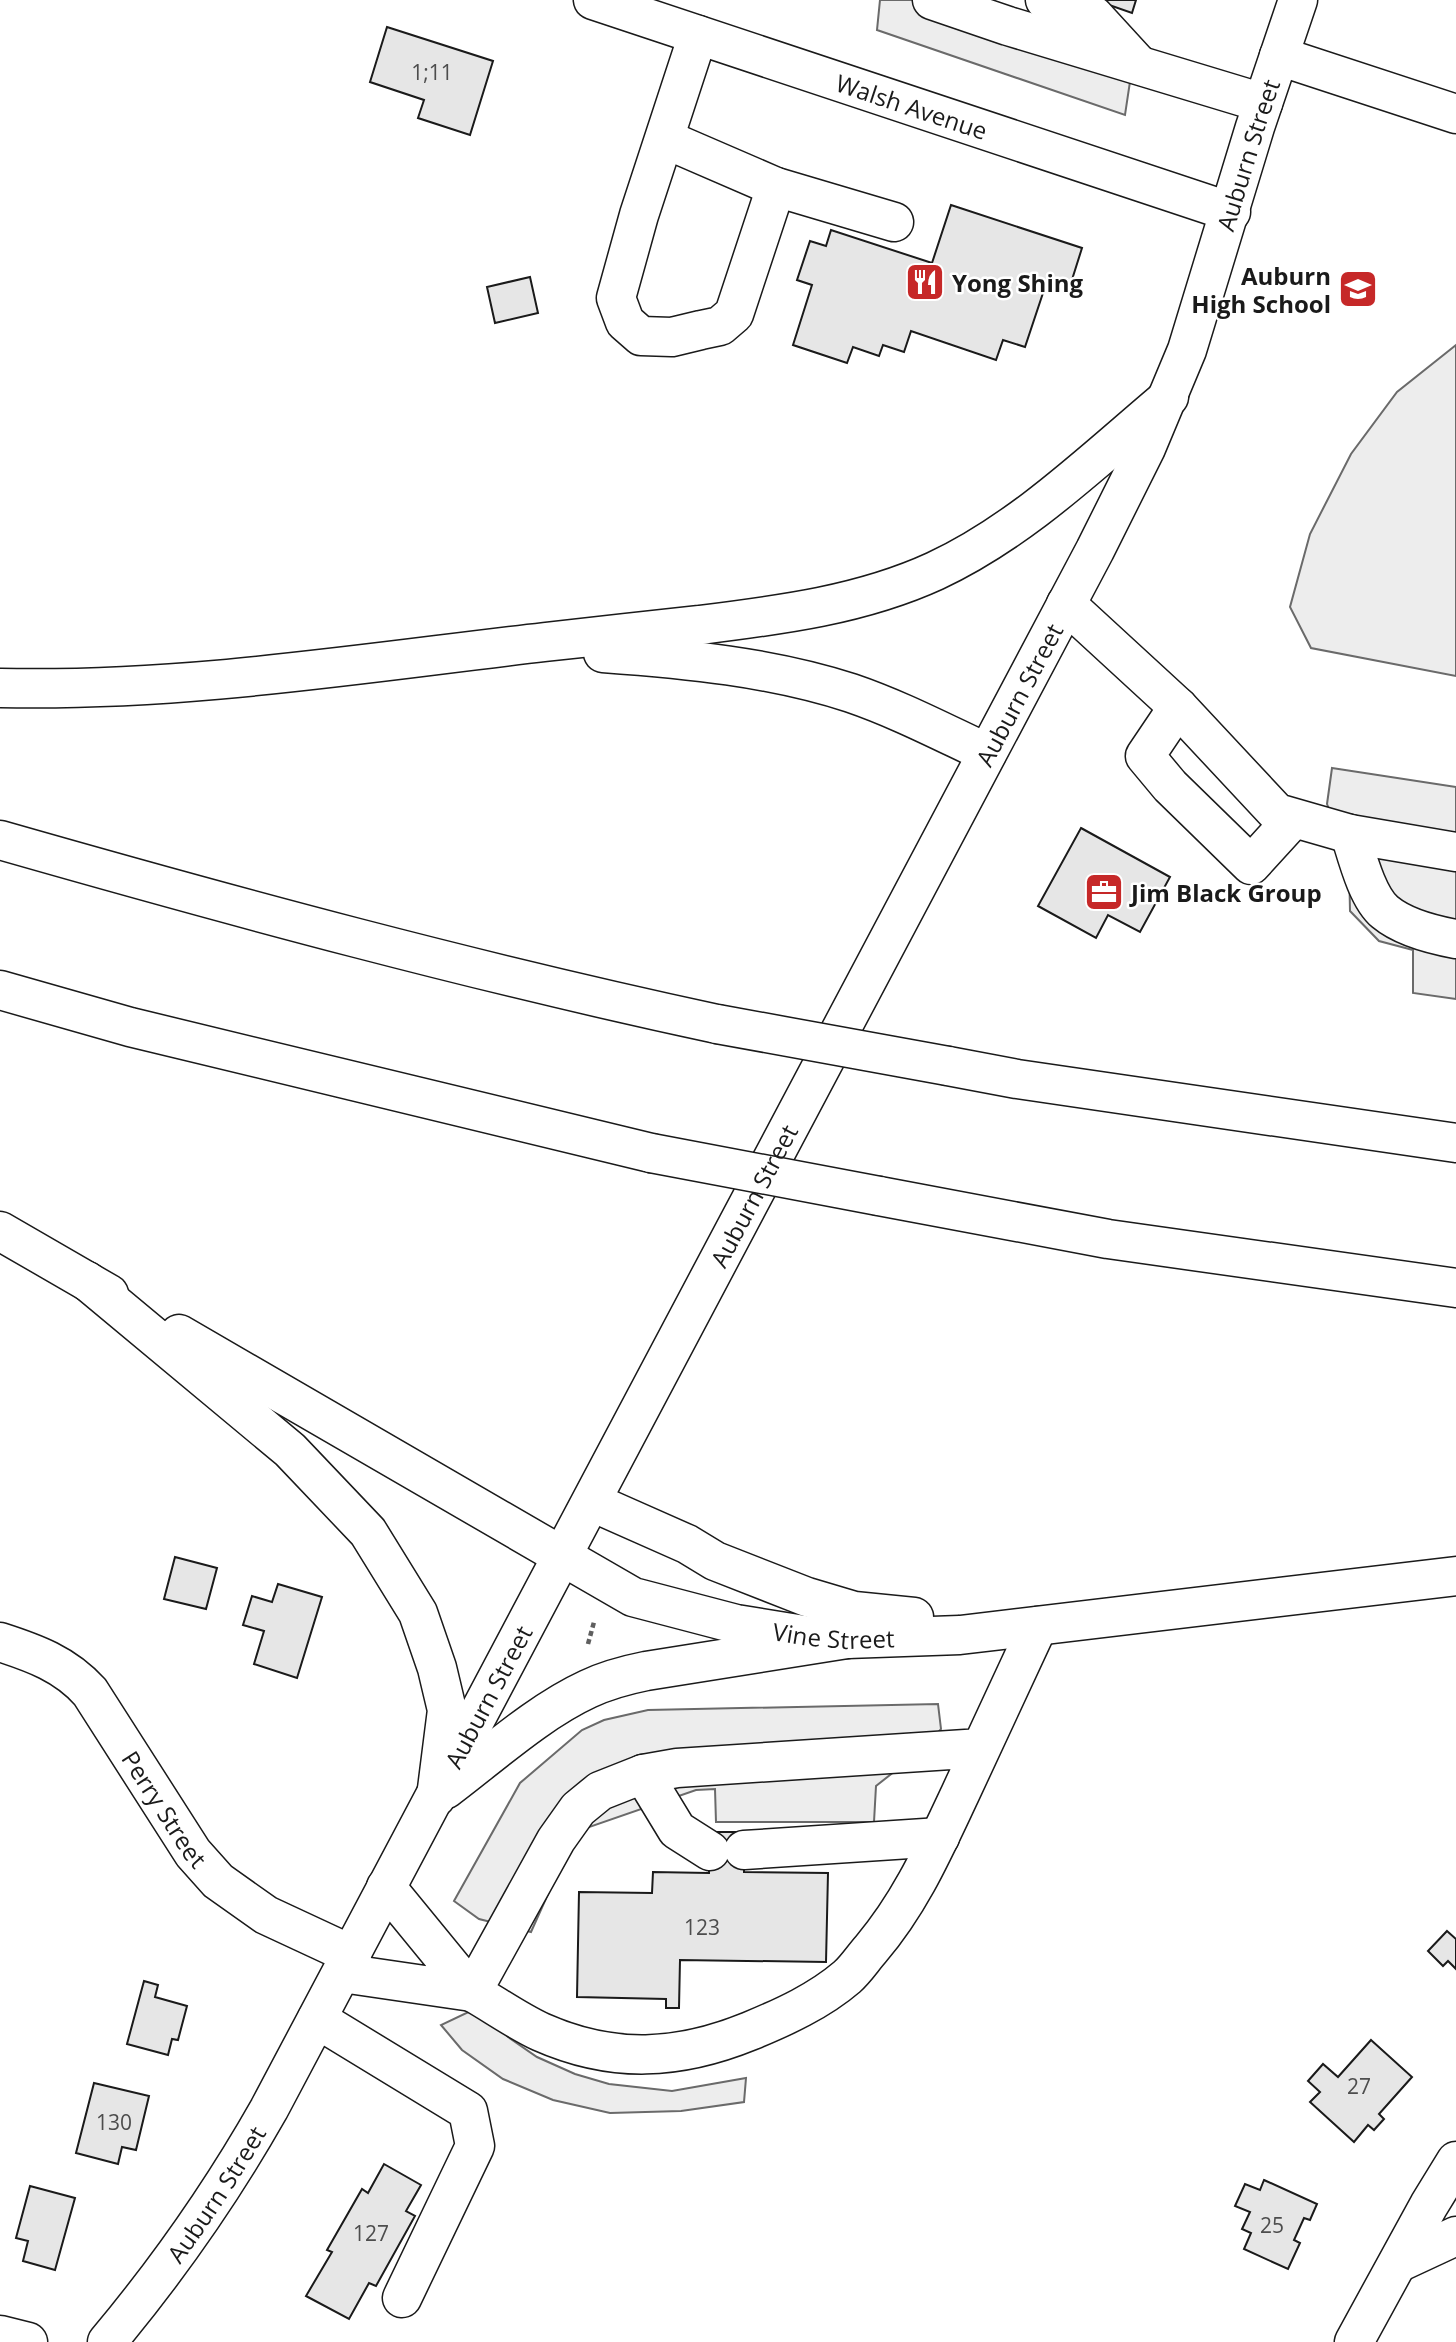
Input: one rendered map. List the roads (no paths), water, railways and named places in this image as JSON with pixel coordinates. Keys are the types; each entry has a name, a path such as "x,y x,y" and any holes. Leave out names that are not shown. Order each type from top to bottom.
{"main road":[{"name":"Walsh Avenue","path":"593,0 1231,212"},
{"path":"932,0 1008,26 1263,103"},
{"path":"1045,0 1094,16 1138,64"},
{"name":"Auburn Street","path":"107,2342 162,2275 248,2146 436,1797 1141,458 1169,397 1203,302 1263,103 1298,0"},
{"path":"698,35 639,215 616,298 625,322 641,336 671,337 720,326 734,314 776,187"},
{"path":"1279,56 1456,114"},
{"path":"664,139 776,187 894,222"},
{"path":"0,688 116,688 274,676 757,618 838,603 905,583 965,556 997,538 1169,397"},
{"path":"1066,604 1178,708 1277,813 1350,834 1456,852"},
{"path":"488,649 650,656 784,676 850,693 897,711 987,753"},
{"path":"1178,708 1145,756 1170,786 1251,865 1293,819"},
{"path":"1350,834 1365,881 1384,912 1429,934 1456,939"},
{"path":"0,839 371,943 488,973 717,1024 1017,1079 1456,1143"},
{"path":"0,990 130,1027 651,1153 1108,1239 1456,1288"},
{"path":"0,1231 88,1281 290,1450 368,1532 418,1613 437,1668 447,1710 436,1797"},
{"name":"Vine Street","path":"88,1281 633,1597 736,1624 847,1639 960,1635 1456,1576"},
{"name":"Vine Street","path":"592,1502 687,1545 715,1561 807,1597 854,1611 946,1619 1119,1617"},
{"path":"386,1888 472,1992 539,2031 584,2049 626,2054 663,2054 695,2050 726,2041 774,2021 824,1995 849,1975 896,1917 919,1881 1038,1626"},
{"path":"436,1797 560,1704 608,1681 646,1671 847,1639"},
{"name":"Perry Street","path":"0,1642 49,1660 76,1677 90,1692 193,1853 218,1881 266,1915 347,1964 472,1992"},
{"path":"472,1992 556,1840 578,1809 600,1791 643,1774 677,1768 981,1748"},
{"path":"643,1774 677,1830 727,1851 940,1837"},
{"path":"317,2019 468,2111 475,2146 402,2298"},
{"path":"1354,2342 1429,2204 1456,2161"},
{"path":"1398,2263 1456,2236"},
{"path":"0,2335 28,2342"}],"place":[{"name":"Yong Shing","path":"925,282"},
{"name":"Auburn High School","path":"1358,289"},
{"name":"Jim Black Group","path":"1104,892"}]}
